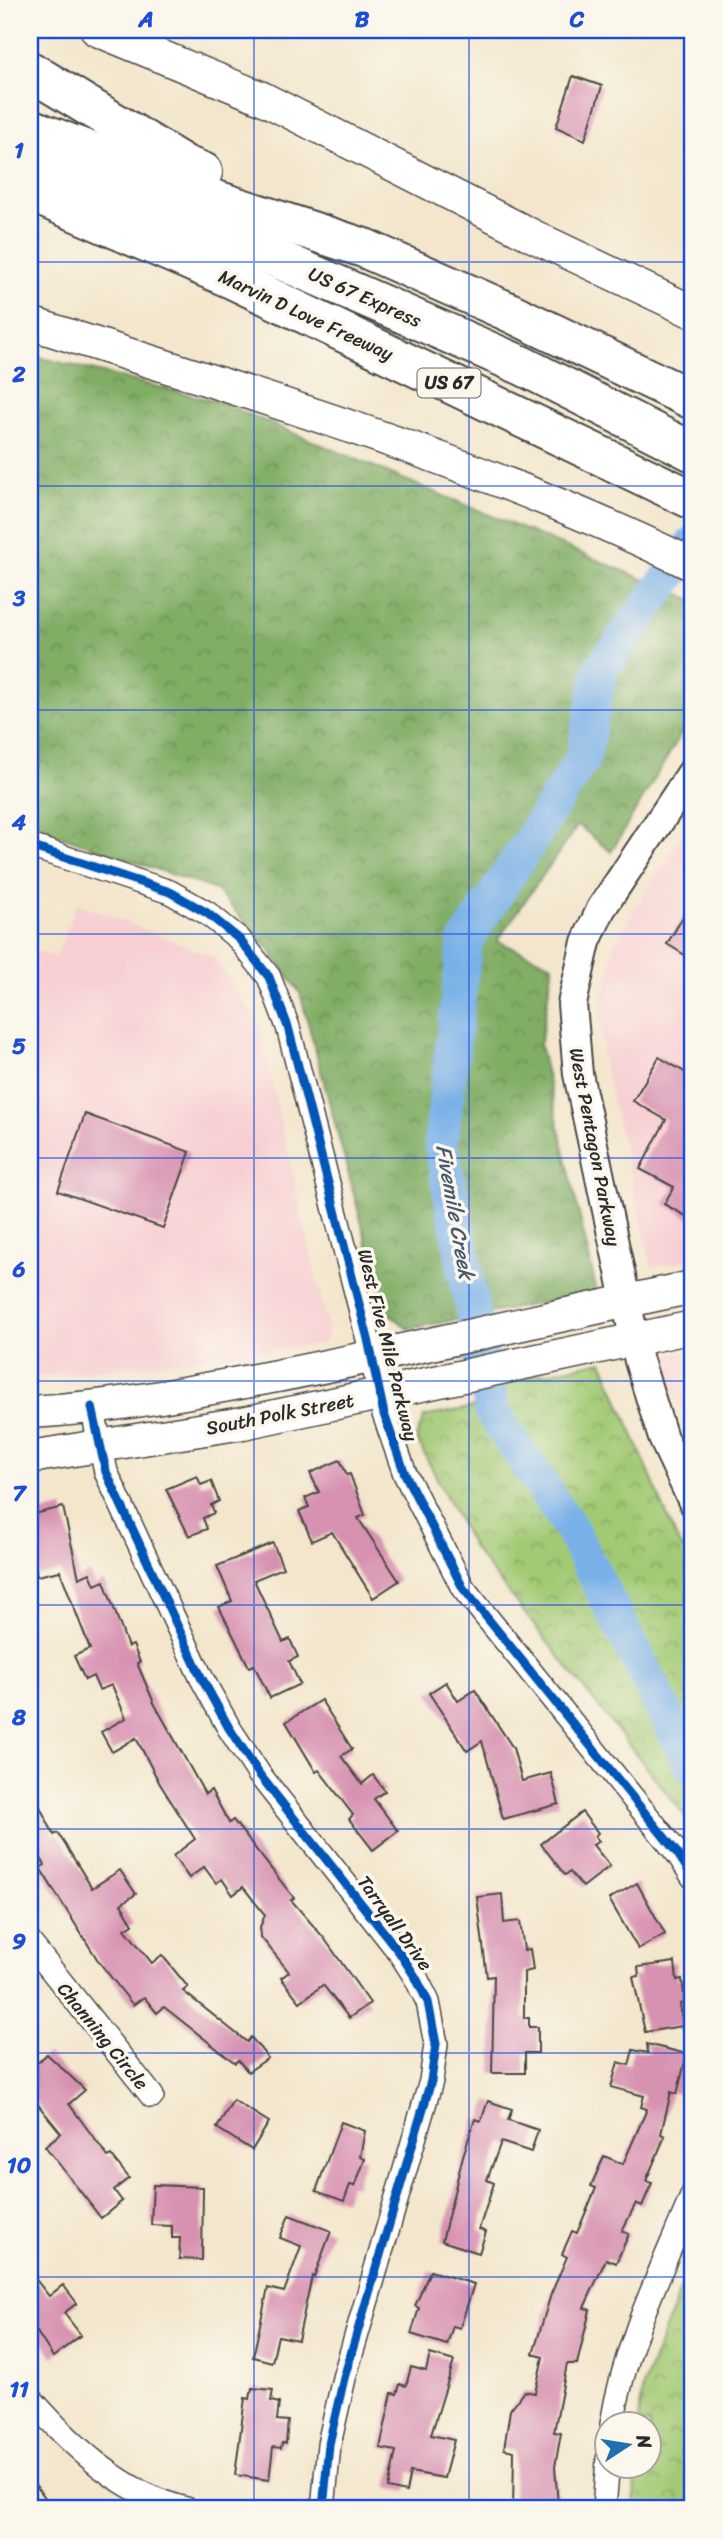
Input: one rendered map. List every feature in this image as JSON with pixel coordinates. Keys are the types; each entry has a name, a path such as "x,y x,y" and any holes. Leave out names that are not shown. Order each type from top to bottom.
{"highway":[{"path":"30,71 186,165 291,207 364,248 507,311 693,400"},
{"path":"30,128 204,196 364,248"},
{"name":"US 67 Express","path":"30,157 214,232 523,366 683,447"},
{"name":"Marvin D Love Freeway","path":"30,192 234,280 679,493"},
{"path":"30,214 234,280"}],"main road":[{"path":"97,30 262,99 548,243 693,312"},
{"path":"30,323 360,429 561,505 693,565"},
{"name":"South Polk Street","path":"30,1412 92,1408 196,1391 372,1357 693,1287"},
{"name":"South Polk Street","path":"36,1459 243,1423 693,1327"}],"street":[{"name":"West Pentagon Parkway","path":"693,771 601,909 586,942 572,1004 578,1074 634,1339 663,1438 693,1502"},
{"name":"West Five Mile Parkway","path":"30,846 170,892 207,913 239,939 269,976 288,1027 372,1357 379,1394 405,1474 463,1588 678,1854 693,1877"},
{"name":"Tarryall Drive","path":"92,1408 106,1472 229,1728 258,1774 400,1954 428,2002 436,2044 431,2081 344,2378 329,2444 323,2509"},
{"name":"Channing Circle","path":"30,1943 152,2096"},
{"path":"615,2410 624,2367 638,2326 693,2194"},
{"path":"30,2398 58,2431 97,2466 134,2488 186,2509"},
{"path":"604,2509 606,2480"}],"shaded area":[{"path":"693,817 693,1259 652,1267 603,1061 600,1010 615,941"},
{"path":"77,903 214,957 258,1023 329,1332 323,1344 30,1378 30,949 56,957"},
{"path":"693,1350 693,1423 666,1382 661,1357"}],"green space":[{"path":"30,355 219,402 693,600 693,714 611,852 578,825 497,941 553,965 540,1045 597,1292 408,1329 385,1310 300,993 267,946 216,890 30,825"},
{"path":"602,1361 678,1542 693,1561 693,1826 473,1548 416,1438 424,1417 506,1401 495,1384"},
{"path":"693,2257 693,2509 635,2509 634,2480 664,2480 664,2410 640,2410 643,2386"}],"building":[{"path":"573,76 602,86 585,140 556,127"},
{"path":"693,900 693,960 667,944"},
{"path":"659,1057 693,1077 693,1220 664,1204 674,1187 640,1169 666,1120 633,1101"},
{"path":"85,1114 190,1152 163,1228 58,1191"},
{"path":"340,1460 347,1475 350,1474 365,1515 358,1518 399,1581 373,1598 332,1532 312,1541 299,1511 309,1507 305,1498 319,1492 310,1473"},
{"path":"197,1476 201,1485 211,1481 219,1501 211,1505 214,1513 203,1518 207,1529 189,1536 166,1489"},
{"path":"63,1507 79,1578 90,1573 95,1585 104,1581 128,1647 133,1645 140,1662 137,1663 154,1703 205,1794 211,1790 229,1823 233,1820 294,1898 291,1900 324,1938 370,2003 349,2018 323,1985 300,2002 281,1978 289,1972 261,1937 260,1927 265,1915 243,1887 233,1895 222,1879 216,1883 204,1867 189,1878 173,1856 195,1839 160,1784 136,1738 112,1752 101,1732 126,1718 112,1685 99,1690 93,1676 85,1680 74,1656 90,1649 60,1571 37,1576 34,1560 30,1562 30,1515"},
{"path":"273,1543 283,1568 254,1580 283,1642 290,1639 298,1657 289,1661 300,1684 270,1698 254,1665 249,1667 219,1607 232,1601 217,1566"},
{"path":"446,1682 458,1701 475,1690 513,1748 522,1781 551,1773 559,1804 503,1819 482,1741 467,1751 429,1693"},
{"path":"321,1700 352,1749 341,1756 362,1784 373,1775 385,1791 374,1799 398,1831 373,1850 349,1819 353,1815 319,1770 316,1772 286,1722"},
{"path":"30,1787 54,1835 58,1833 92,1888 120,1870 136,1894 121,1904 133,1924 125,1929 152,1963 162,1955 188,1987 183,1991 247,2042 251,2037 268,2058 248,2072 238,2060 235,2063 164,2007 157,2013 144,1997 133,2005 99,1962 40,1868 45,1865 30,1841"},
{"path":"582,1812 598,1833 595,1836 599,1841 593,1845 610,1866 583,1887 570,1872 565,1875 541,1844"},
{"path":"637,1883 665,1934 638,1949 609,1899"},
{"path":"502,1894 504,1923 520,1921 524,1950 530,1949 533,1970 524,1972 524,2018 529,2018 529,2027 538,2027 538,2053 525,2053 525,2073 492,2073 494,1976 487,1977 477,1897"},
{"path":"675,1962 677,1980 682,1979 685,2003 680,2004 683,2026 645,2032 633,1977 639,1976 638,1967"},
{"path":"647,2044 687,2054 677,2094 671,2092 661,2134 665,2136 646,2181 652,2183 642,2206 636,2203 622,2231 629,2234 616,2263 606,2259 584,2308 590,2310 577,2364 567,2364 554,2432 561,2433 555,2467 558,2505 554,2505 554,2509 513,2509 514,2451 504,2449 510,2410 524,2391 535,2393 543,2357 533,2354 551,2294 567,2257 562,2254 572,2231 577,2233 596,2188 591,2186 604,2156 623,2164 647,2109 641,2107 644,2096 611,2087 618,2062 629,2065 633,2050 648,2053"},
{"path":"47,2054 85,2090 69,2104 108,2157 111,2155 129,2178 114,2190 122,2201 101,2218 45,2146 61,2133 30,2095 30,2070"},
{"path":"233,2100 269,2122 252,2150 217,2128"},
{"path":"488,2101 512,2109 508,2120 538,2130 531,2152 501,2142 487,2180 494,2183 479,2229 486,2232 479,2253 442,2241 475,2119 481,2121"},
{"path":"341,2122 365,2131 360,2157 365,2159 355,2186 350,2185 344,2201 316,2191"},
{"path":"153,2185 203,2187 202,2260 179,2259 180,2238 172,2238 172,2226 151,2225"},
{"path":"289,2215 331,2231 314,2277 312,2276 298,2340 278,2336 272,2362 253,2357 268,2288 284,2292 301,2246 280,2238"},
{"path":"430,2271 474,2284 460,2328 453,2326 447,2345 411,2334 419,2308 415,2306"},
{"path":"30,2272 49,2296 63,2285 77,2303 64,2313 81,2335 53,2357 30,2321"},
{"path":"430,2354 454,2361 431,2435 454,2440 444,2478 410,2472 406,2492 388,2488 396,2451 380,2448 392,2393 397,2394 400,2384 406,2386 411,2367 426,2371"},
{"path":"252,2388 273,2390 271,2401 279,2403 277,2420 288,2421 286,2443 282,2443 281,2448 273,2447 269,2480 235,2475 245,2398 250,2399"},
{"path":"30,2478 54,2509 30,2509"}],"waterway":[{"name":"Fivemile Creek","path":"693,544 601,669 583,758 465,942 441,1143 492,1412 571,1529 693,1767"}],"cycle path":[{"path":"30,846 170,892 207,913 239,939 269,977 288,1027 368,1339 384,1414 405,1474 463,1588 678,1854 693,1877"},
{"path":"92,1407 106,1472 201,1677 229,1728 259,1774 400,1953 428,2002 436,2044 431,2081 344,2378 329,2444 323,2509"}]}
